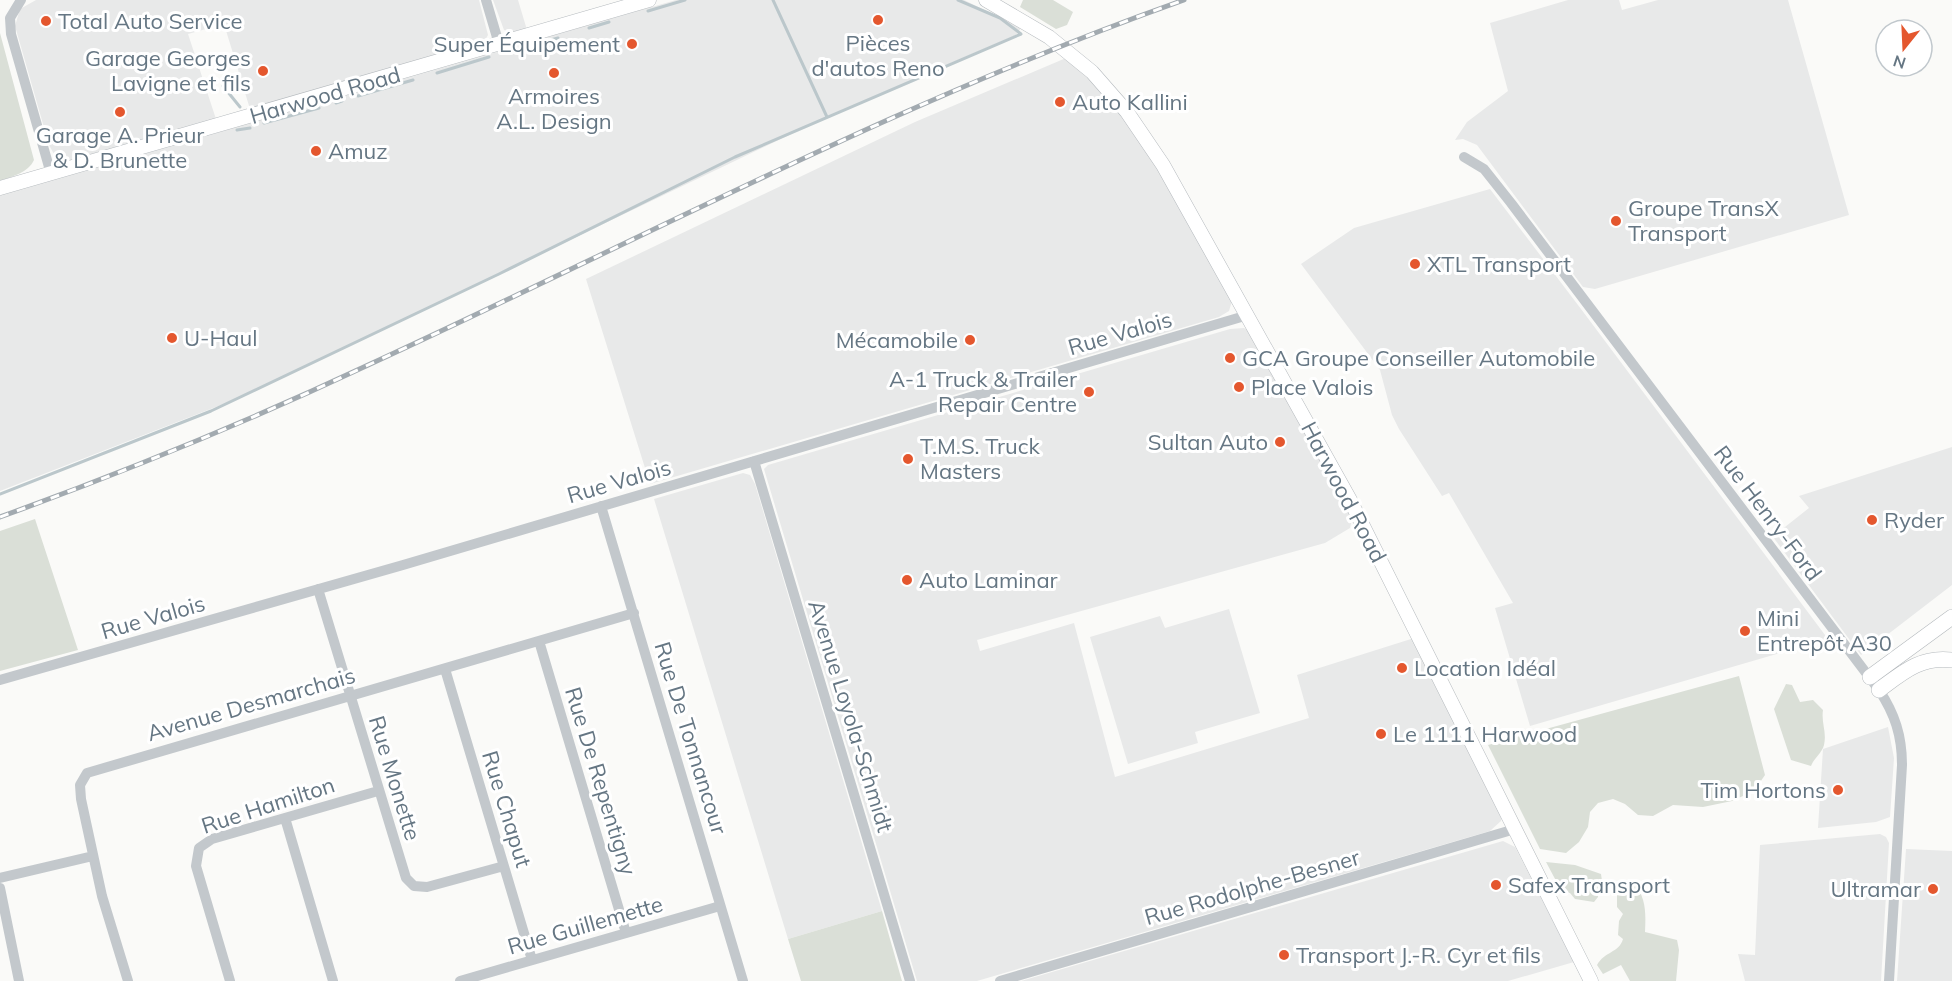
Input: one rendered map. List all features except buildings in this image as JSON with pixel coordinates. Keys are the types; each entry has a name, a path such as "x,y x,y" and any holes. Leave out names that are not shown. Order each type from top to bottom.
{"highway":[{"path":"1874,684 1952,617"},
{"path":"1874,684 1917,664 1932,660 1952,660"}],"main road":[{"name":"Harwood Road","path":"0,188 649,0"},
{"name":"Harwood Road","path":"986,0 1025,21 1092,72 1119,101 1163,165 1350,500 1591,981"}],"street":[{"path":"21,0 9,18 11,34 51,174"},
{"path":"486,0 498,44"},
{"name":"Rue Henry-Ford","path":"1464,157 1479,165 1511,203 1874,684 1896,720 1902,756 1889,981"},
{"name":"Rue Valois","path":"0,680 318,589 1248,315"},
{"name":"Avenue Loyola-Schmidt","path":"754,461 910,981"},
{"name":"Rue De Tonnancour","path":"601,506 743,981"},
{"name":"Rue Monette","path":"318,589 404,874 414,886 431,887 504,866"},
{"name":"Avenue Desmarchais","path":"128,981 93,856 80,793 81,782 87,773 633,613"},
{"name":"Rue De Repentigny","path":"539,640 626,933"},
{"name":"Rue Chaput","path":"445,669 532,960"},
{"name":"Rue Hamilton","path":"231,981 197,871 197,851 201,845 212,839 378,790"},
{"path":"285,818 333,981"},
{"name":"Rue Rodolphe-Besner","path":"999,981 1515,829"},
{"path":"0,878 93,856"},
{"path":"0,888 19,981"},
{"name":"Rue Guillemette","path":"460,981 720,906"}],"shaded area":[{"path":"36,0 479,0 488,35 484,42 250,109 224,24 188,34 216,119 67,161 55,156 49,145 15,26 20,9"},
{"path":"493,0 518,0 527,30 511,33 504,30"},
{"path":"676,0 964,0 1021,28 1016,35 833,114 244,396 0,491 0,196"},
{"path":"1023,0 1053,0 1073,12 1067,25 1056,29 1020,7"},
{"path":"1568,0 1619,0 1622,10 1658,0 1788,0 1849,215 1595,289 1583,287 1477,145 1463,139 1455,140 1467,122 1508,91 1490,23"},
{"path":"0,33 34,160 24,171 0,181"},
{"path":"1066,58 1097,87 1126,121 1155,165 1232,301 1229,311 1219,317 650,484 586,279 915,122"},
{"path":"1490,189 1828,639 1530,726 1495,608 1513,603 1449,493 1442,496 1399,429 1392,415 1380,370 1301,264 1354,228"},
{"path":"1244,328 1250,332 1347,509 1352,519 1350,528 1325,543 977,640 980,651 1074,623 1115,777 1309,718 1297,675 1412,637 1502,817 1501,821 1490,831 977,981 917,981 764,469 768,465 1230,329"},
{"path":"1952,447 1952,585 1861,655 1770,533 1776,534 1809,508 1799,496"},
{"path":"743,473 750,475 755,484 882,911 788,939 654,499"},
{"path":"35,519 78,650 0,671 0,531"},
{"path":"1229,609 1260,713 1195,732 1198,743 1128,764 1090,637 1160,616 1165,628"},
{"path":"1739,676 1765,775 1754,791 1732,801 1703,807 1673,805 1653,816 1638,815 1625,804 1613,799 1598,803 1590,812 1588,827 1579,842 1566,853 1540,849 1488,745"},
{"path":"1786,684 1792,685 1800,702 1813,700 1823,710 1824,745 1811,766 1791,760 1774,709"},
{"path":"1888,727 1894,758 1890,817 1876,822 1818,828 1823,749"},
{"path":"1880,834 1886,837 1889,843 1881,981 1745,981 1738,954 1755,955 1760,845"},
{"path":"1503,841 1515,847 1574,962 1508,981 1021,981"},
{"path":"1906,849 1952,851 1952,981 1897,981"},
{"path":"1546,862 1575,865 1601,874 1602,881 1598,897 1594,902 1575,899 1570,893 1562,892"},
{"path":"1633,881 1644,905 1645,932 1677,940 1679,950 1676,981 1630,981 1621,965 1603,974 1597,965 1621,944 1623,939 1618,935 1619,921 1623,914 1617,907 1617,895 1623,884"},
{"path":"882,911 902,981 801,981 788,939"}],"waterway":[{"path":"648,11 685,0"},
{"path":"773,0 827,117"},
{"path":"0,494 211,411 499,274 735,157 1021,34 1000,18 958,0"},
{"path":"589,28 609,22"},
{"path":"543,42 558,38"},
{"path":"511,51 524,48"},
{"path":"437,73 489,57"},
{"path":"358,96 413,80"},
{"path":"223,86 240,107"},
{"path":"336,103 342,101"},
{"path":"264,123 319,108"},
{"path":"237,130 250,128"}],"railway":[{"path":"0,517 231,427 321,387 873,127 1079,39 1184,0"}],"place":[{"name":"Pièces d'autos Reno","path":"878,20"},
{"name":"Total Auto Service","path":"46,21"},
{"name":"Super Équipement","path":"632,44"},
{"name":"Garage Georges Lavigne et fils","path":"263,71"},
{"name":"Armoires A.L. Design","path":"554,73"},
{"name":"Auto Kallini","path":"1060,102"},
{"name":"Garage A. Prieur & D. Brunette","path":"120,112"},
{"name":"Amuz","path":"316,151"},
{"name":"Groupe TransX Transport","path":"1616,221"},
{"name":"XTL Transport","path":"1415,264"},
{"name":"U-Haul","path":"172,338"},
{"name":"Mécamobile","path":"970,340"},
{"name":"GCA Groupe Conseiller Automobile","path":"1230,358"},
{"name":"Place Valois","path":"1239,387"},
{"name":"A-1 Truck & Trailer Repair Centre","path":"1089,392"},
{"name":"Sultan Auto","path":"1280,442"},
{"name":"T.M.S. Truck Masters","path":"908,459"},
{"name":"Ryder","path":"1872,520"},
{"name":"Auto Laminar","path":"907,580"},
{"name":"Mini Entrepôt A30","path":"1745,631"},
{"name":"Location Idéal","path":"1402,668"},
{"name":"Le 1111 Harwood","path":"1381,734"},
{"name":"Tim Hortons","path":"1838,790"},
{"name":"Safex Transport","path":"1496,885"},
{"name":"Ultramar","path":"1933,889"},
{"name":"Transport J.-R. Cyr et fils","path":"1284,955"}]}
